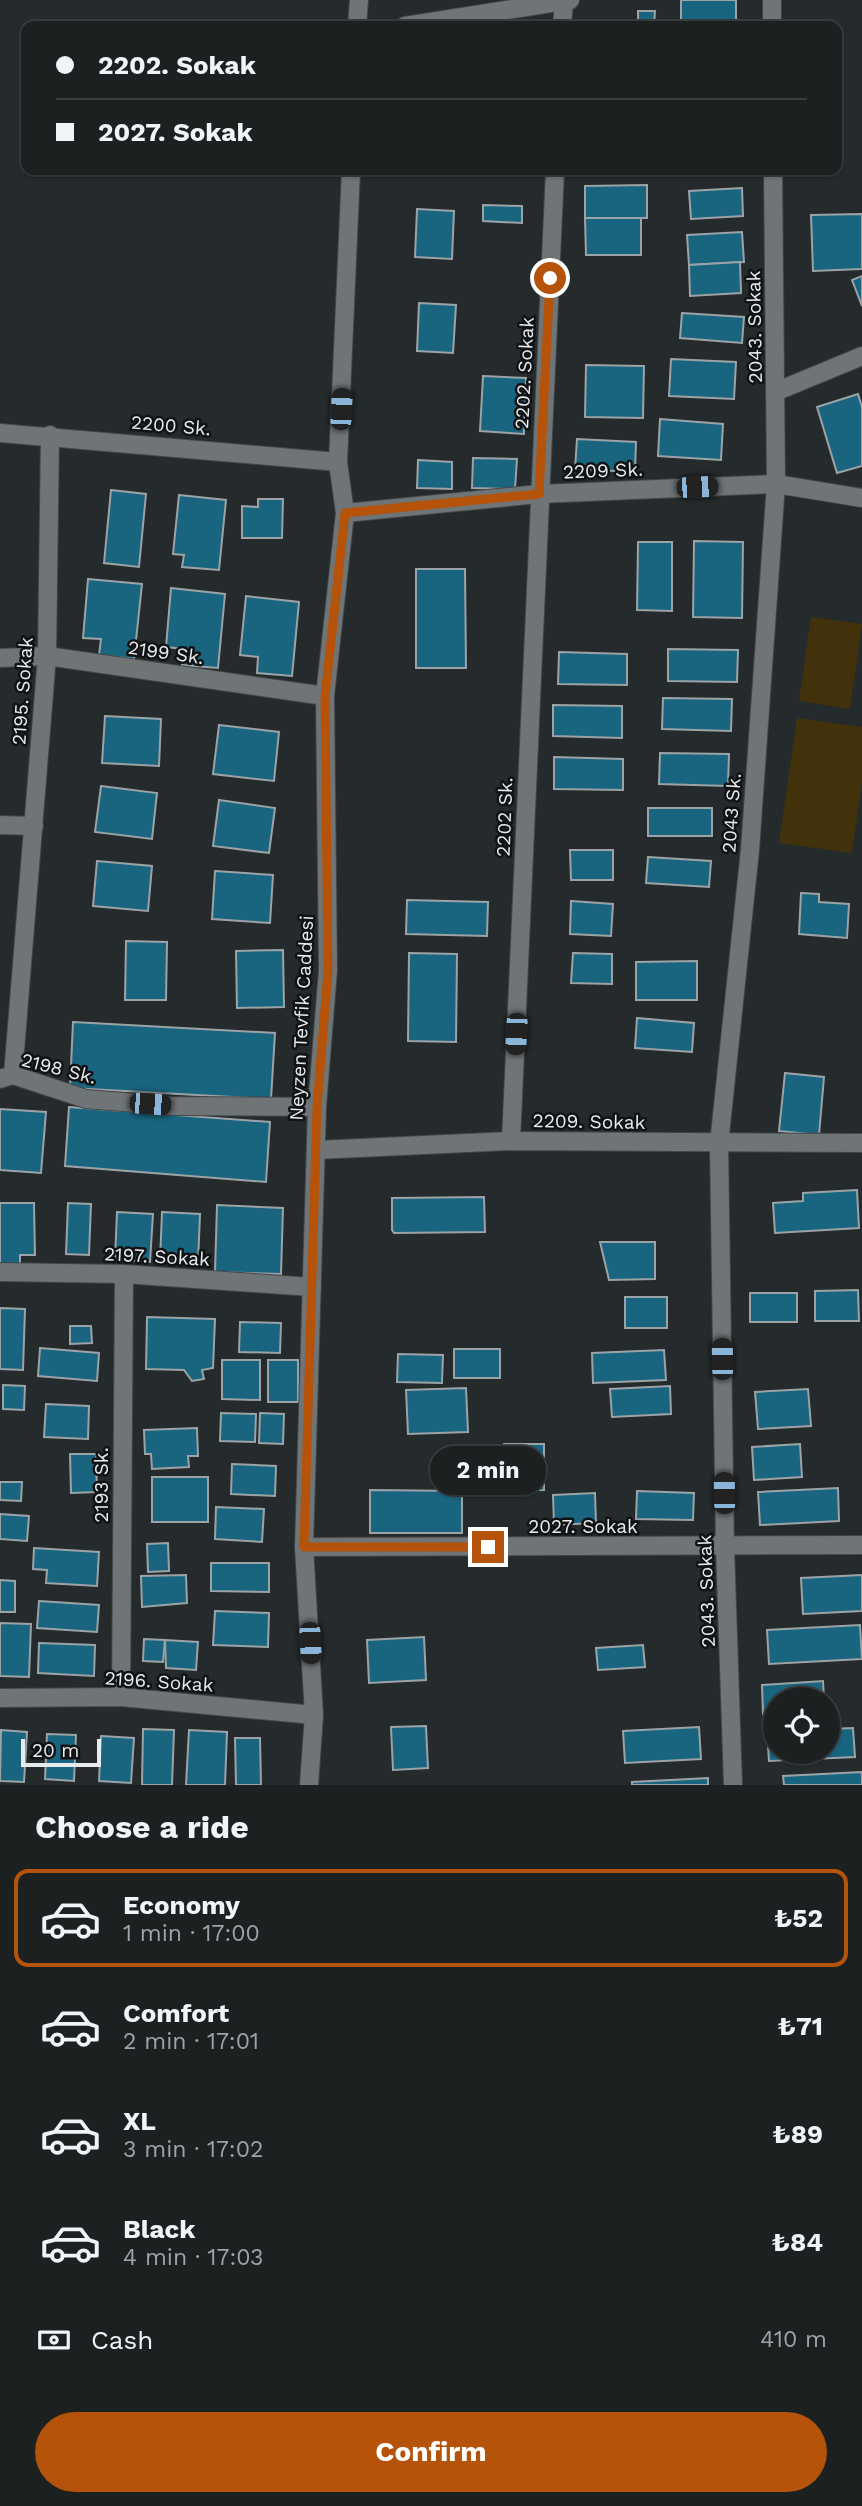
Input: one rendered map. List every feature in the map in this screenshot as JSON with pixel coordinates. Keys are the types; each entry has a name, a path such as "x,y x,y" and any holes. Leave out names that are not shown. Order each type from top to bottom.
{"street":[{"path":"357,21 359,0"},
{"path":"772,0 772,21"},
{"path":"437,21 567,1 563,21"},
{"name":"Neyzen Tevfik Caddesi","path":"309,1785 314,1715 304,1547 317,1107 328,971 325,696 345,513 338,462 351,175"},
{"name":"2202. Sokak","path":"539,494 555,175"},
{"name":"2043. Sokak","path":"773,175 776,484"},
{"path":"775,392 862,356"},
{"name":"2200 Sk.","path":"0,433 338,462"},
{"name":"2195. Sokak","path":"7,1077 34,826 47,656 50,436"},
{"name":"2209 Sk.","path":"345,513 539,494 776,484 862,498"},
{"name":"2043 Sk.","path":"719,1144 750,850 776,484"},
{"name":"2202 Sk.","path":"511,1142 539,494"},
{"name":"2199 Sk.","path":"0,658 47,656 325,696"},
{"path":"0,825 34,826"},
{"name":"2198 Sk.","path":"7,1077 86,1099 172,1106 317,1107"},
{"name":"2209. Sokak","path":"316,1150 511,1142 862,1143"},
{"name":"2043. Sokak","path":"719,1144 725,1547 733,1785"},
{"name":"2197. Sokak","path":"0,1272 124,1275 312,1287"},
{"name":"2193 Sk.","path":"121,1696 124,1275"},
{"name":"2027. Sokak","path":"304,1547 862,1545"},
{"name":"2196. Sokak","path":"0,1698 121,1696 314,1715"}],"shaded area":[{"path":"811,617 862,624 850,709 799,701"},
{"path":"797,718 862,727 862,782 852,853 779,843"}],"building":[{"path":"681,0 736,0 736,21 681,21"},
{"path":"638,11 655,11 654,21 638,21"},
{"path":"647,185 647,218 585,218 585,186"},
{"path":"742,188 743,216 691,219 689,191"},
{"path":"483,205 522,206 522,223 483,221"},
{"path":"417,209 454,211 452,259 415,257"},
{"path":"862,214 862,269 813,271 811,215"},
{"path":"585,218 641,218 641,255 586,255"},
{"path":"742,232 744,262 689,265 687,235"},
{"path":"740,262 741,293 690,296 689,265"},
{"path":"862,276 862,306 852,280"},
{"path":"419,303 456,305 453,353 417,351"},
{"path":"682,313 744,317 742,343 680,338"},
{"path":"671,359 736,362 734,399 669,396"},
{"path":"586,365 644,366 643,418 585,417"},
{"path":"483,376 526,378 524,434 480,431"},
{"path":"858,394 862,407 862,466 837,473 817,407"},
{"path":"660,419 723,424 721,460 658,456"},
{"path":"577,439 636,442 635,472 575,469"},
{"path":"473,458 517,459 515,489 472,488"},
{"path":"418,460 452,462 452,489 417,488"},
{"path":"111,490 146,494 139,567 104,563"},
{"path":"179,495 226,500 219,570 182,567 184,555 173,554"},
{"path":"258,499 283,499 282,538 242,538 242,506 258,507"},
{"path":"694,541 743,542 742,618 693,617"},
{"path":"638,542 672,542 672,611 637,610"},
{"path":"416,569 465,569 466,668 416,668"},
{"path":"88,579 142,584 134,659 99,655 101,639 83,638"},
{"path":"171,588 225,594 218,668 182,665 184,649 166,647"},
{"path":"246,596 299,602 292,676 257,673 258,657 240,655"},
{"path":"668,649 738,650 737,682 668,681"},
{"path":"559,652 627,654 627,685 558,684"},
{"path":"663,698 732,699 731,731 662,729"},
{"path":"553,705 622,706 622,738 553,736"},
{"path":"105,716 161,719 159,766 102,763"},
{"path":"219,725 279,732 274,781 213,774"},
{"path":"660,753 729,754 728,786 659,784"},
{"path":"554,757 623,759 623,790 554,789"},
{"path":"101,786 157,793 152,839 95,832"},
{"path":"219,800 275,808 269,853 213,846"},
{"path":"648,808 712,808 712,836 648,836"},
{"path":"570,850 613,850 613,880 571,880"},
{"path":"648,857 711,861 709,887 646,883"},
{"path":"97,861 152,866 148,911 93,906"},
{"path":"215,871 273,875 270,923 212,919"},
{"path":"801,893 819,894 819,902 849,904 847,938 799,934"},
{"path":"407,900 488,902 487,936 406,934"},
{"path":"571,901 613,904 611,936 570,934"},
{"path":"126,941 167,942 166,1000 125,1000"},
{"path":"283,950 284,1007 237,1008 236,951"},
{"path":"409,953 457,954 456,1042 408,1041"},
{"path":"573,953 612,954 612,984 571,983"},
{"path":"697,961 697,1000 636,1000 636,962"},
{"path":"637,1018 694,1023 692,1052 635,1048"},
{"path":"73,1022 275,1033 271,1099 70,1088"},
{"path":"785,1073 824,1077 819,1135 779,1131"},
{"path":"69,1107 270,1122 266,1182 65,1166"},
{"path":"0,1109 46,1112 41,1173 0,1170"},
{"path":"857,1190 859,1228 775,1233 773,1203 803,1201 803,1193"},
{"path":"484,1197 485,1232 394,1233 392,1230 392,1198"},
{"path":"0,1203 34,1203 35,1255 20,1255 20,1267 0,1267"},
{"path":"68,1203 91,1204 89,1255 66,1254"},
{"path":"217,1205 283,1208 281,1274 215,1272"},
{"path":"117,1212 153,1214 150,1262 115,1259"},
{"path":"162,1212 200,1214 198,1263 160,1261"},
{"path":"600,1242 655,1242 655,1279 609,1280"},
{"path":"858,1290 859,1321 815,1321 815,1291"},
{"path":"750,1293 797,1293 797,1322 750,1322"},
{"path":"625,1297 667,1297 667,1328 625,1328"},
{"path":"0,1308 25,1309 23,1370 0,1369"},
{"path":"147,1317 215,1319 213,1368 202,1370 204,1379 192,1381 184,1370 146,1369"},
{"path":"240,1322 281,1323 280,1353 239,1352"},
{"path":"70,1326 91,1326 92,1343 70,1344"},
{"path":"40,1348 99,1353 97,1381 38,1376"},
{"path":"454,1349 500,1349 500,1378 454,1378"},
{"path":"664,1350 666,1380 593,1383 592,1353"},
{"path":"398,1354 443,1355 442,1383 397,1382"},
{"path":"222,1360 260,1360 260,1400 222,1399"},
{"path":"268,1360 298,1360 298,1402 268,1402"},
{"path":"3,1385 25,1386 24,1410 3,1409"},
{"path":"670,1386 671,1414 612,1417 610,1389"},
{"path":"466,1388 468,1432 408,1434 406,1390"},
{"path":"808,1389 811,1426 758,1429 755,1392"},
{"path":"46,1404 89,1406 88,1439 44,1437"},
{"path":"221,1413 256,1414 255,1442 220,1441"},
{"path":"260,1413 284,1414 283,1444 259,1443"},
{"path":"197,1428 198,1456 188,1456 189,1467 152,1469 151,1454 145,1454 144,1430"},
{"path":"504,1444 544,1444 544,1490 505,1491"},
{"path":"800,1444 802,1477 754,1480 752,1447"},
{"path":"70,1454 96,1454 97,1492 71,1493"},
{"path":"232,1464 276,1466 275,1496 231,1494"},
{"path":"152,1477 208,1477 208,1522 152,1522"},
{"path":"0,1482 22,1482 21,1501 0,1500"},
{"path":"838,1488 839,1521 760,1525 758,1492"},
{"path":"370,1490 462,1491 462,1533 370,1533"},
{"path":"637,1491 694,1493 693,1520 636,1519"},
{"path":"595,1493 596,1523 554,1525 553,1495"},
{"path":"216,1507 264,1509 262,1542 215,1539"},
{"path":"0,1514 29,1516 27,1541 0,1539"},
{"path":"168,1543 169,1571 148,1572 147,1544"},
{"path":"34,1548 99,1552 97,1586 46,1583 47,1570 33,1569"},
{"path":"211,1563 269,1563 269,1592 211,1591"},
{"path":"186,1575 187,1603 142,1607 141,1576"},
{"path":"862,1575 862,1611 803,1614 801,1578"},
{"path":"0,1580 15,1581 15,1612 0,1612"},
{"path":"39,1601 99,1605 97,1632 37,1628"},
{"path":"215,1611 269,1613 268,1647 213,1645"},
{"path":"0,1623 31,1624 29,1677 0,1676"},
{"path":"860,1625 862,1659 769,1664 767,1630"},
{"path":"424,1637 426,1680 369,1683 367,1640"},
{"path":"144,1639 165,1640 163,1662 143,1661"},
{"path":"165,1640 198,1642 196,1670 166,1668"},
{"path":"39,1643 95,1645 94,1676 38,1673"},
{"path":"643,1645 645,1667 598,1670 596,1648"},
{"path":"823,1681 823,1687 763,1687 763,1714 762,1685"},
{"path":"426,1726 428,1768 393,1770 391,1727"},
{"path":"699,1727 701,1759 625,1763 623,1731"},
{"path":"853,1728 855,1757 840,1758 840,1729"},
{"path":"143,1729 174,1730 172,1785 142,1785"},
{"path":"1,1730 27,1732 24,1782 0,1781"},
{"path":"189,1730 227,1732 225,1785 186,1785"},
{"path":"47,1734 76,1735 74,1781 45,1779"},
{"path":"101,1736 134,1738 131,1783 99,1781"},
{"path":"235,1738 260,1738 261,1785 236,1785"},
{"path":"862,1772 862,1785 784,1785 783,1776"},
{"path":"708,1778 708,1785 632,1785 632,1782"}],"route":[{"path":"488,1547 304,1547 317,1107 328,971 325,696 345,513 539,494 550,278"}]}
